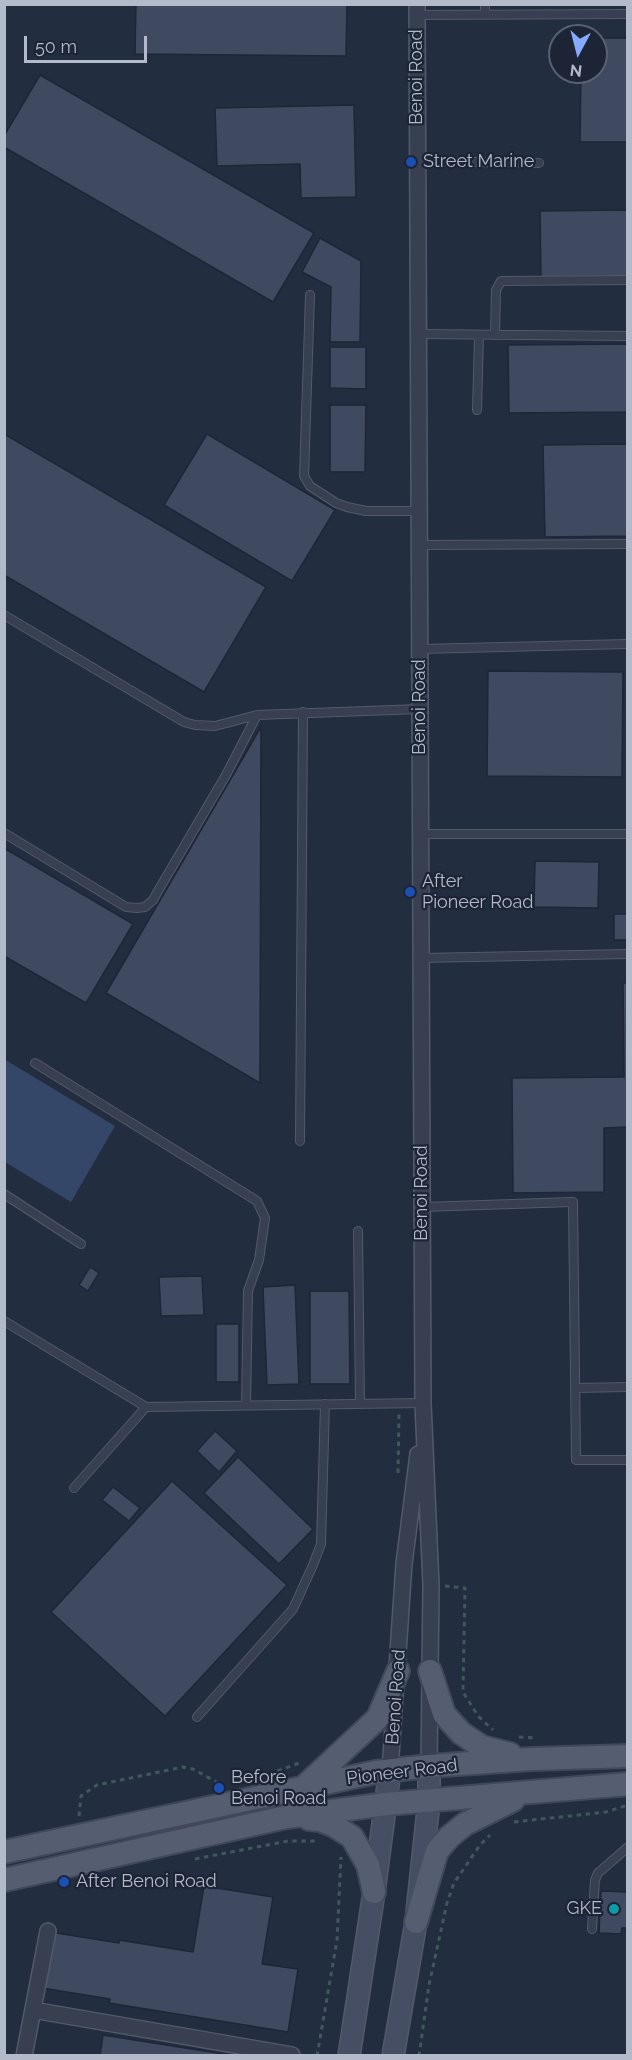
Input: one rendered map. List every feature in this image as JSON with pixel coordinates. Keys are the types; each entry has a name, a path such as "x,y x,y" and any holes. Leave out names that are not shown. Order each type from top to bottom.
{"main road":[{"path":"304,1787 378,1718 398,1671"},
{"path":"430,1671 444,1714 461,1733 482,1747 495,1752 532,1759"},
{"name":"Pioneer Road","path":"4,1852 390,1770 532,1759 627,1756"},
{"name":"Benoi Road","path":"393,2055 416,1922 429,1801 429,1766"},
{"name":"Benoi Road","path":"349,2055 390,1770"},
{"name":"Pioneer Road","path":"4,1880 286,1817 386,1804 627,1784"},
{"path":"416,1922 437,1851 449,1837 483,1813 531,1792"},
{"path":"286,1817 320,1820 352,1837 368,1865 374,1892"}],"street":[{"name":"Benoi Road","path":"417,10 423,1406 431,1585 429,1766"},
{"name":"Benoi Road","path":"390,1770 404,1564 423,1406"},
{"path":"24,2055 48,1931"},
{"path":"33,2010 292,2055"}],"lane":[{"path":"485,4 485,15"},
{"path":"417,10 485,15 627,14"},
{"path":"418,161 539,163"},
{"path":"495,335 496,290 501,281 627,280"},
{"path":"310,295 304,476 310,486 336,503 347,507 366,511 419,511"},
{"path":"418,334 627,336"},
{"path":"477,410 479,335"},
{"path":"419,544 627,544"},
{"path":"4,615 184,722 195,726 215,726 257,715 420,709"},
{"path":"420,649 627,644"},
{"path":"300,1140 303,712"},
{"path":"4,834 126,907 145,907 153,900 226,775 257,715"},
{"path":"420,834 627,834"},
{"path":"421,958 627,954"},
{"path":"35,1063 257,1201 265,1218 259,1260 248,1291 246,1405"},
{"path":"4,1194 81,1244"},
{"path":"422,1207 573,1202 576,1460 627,1460"},
{"path":"358,1231 360,1404"},
{"path":"4,1321 146,1407 325,1404 423,1406"},
{"path":"575,1388 627,1387"},
{"path":"197,1717 293,1609 313,1565 321,1544 325,1404"},
{"path":"74,1488 146,1407"},
{"path":"592,1929 595,1880 598,1873 627,1847"}],"path":[{"path":"398,1473 399,1404"},
{"path":"431,1585 465,1588 463,1692 478,1716 497,1732"},
{"path":"519,1737 542,1738"},
{"path":"265,1775 308,1760"},
{"path":"77,1835 81,1796 98,1785 183,1767 193,1769 223,1785"},
{"path":"510,1823 529,1819 606,1812 627,1805"},
{"path":"419,2055 429,1985 447,1902 454,1883 490,1834"},
{"path":"185,1861 288,1841 319,1841"},
{"path":"317,2055 337,1940 340,1863 344,1849"}],"water":[{"path":"4,1059 115,1126 71,1202 5,1162"}],"building":[{"path":"136,4 347,4 346,56 135,54"},
{"path":"608,38 628,38 628,142 580,142 581,84 608,84"},
{"path":"40,75 314,233 273,302 4,147 4,136"},
{"path":"354,105 356,197 301,198 300,164 217,166 215,108"},
{"path":"628,210 628,276 541,277 540,211"},
{"path":"320,238 361,261 360,342 330,342 331,287 302,272"},
{"path":"628,344 628,412 509,413 508,345"},
{"path":"330,347 366,347 366,389 330,388"},
{"path":"330,405 366,405 365,472 330,472"},
{"path":"207,434 335,510 292,581 164,505"},
{"path":"6,435 266,587 204,692 4,575 4,438"},
{"path":"628,444 628,536 545,537 543,445"},
{"path":"488,671 623,672 622,777 487,776"},
{"path":"261,727 260,1083 106,993"},
{"path":"4,848 133,924 86,1003 4,956"},
{"path":"535,861 599,862 598,908 534,907"},
{"path":"614,914 628,914 628,940 614,940"},
{"path":"623,983 628,983 628,1127 604,1128 604,1192 513,1193 512,1078 624,1077"},
{"path":"90,1267 99,1273 88,1291 79,1285"},
{"path":"202,1276 204,1315 161,1316 159,1277"},
{"path":"295,1285 299,1384 267,1385 263,1287"},
{"path":"310,1291 349,1291 350,1384 310,1384"},
{"path":"216,1324 239,1324 239,1382 216,1382"},
{"path":"215,1431 237,1451 219,1472 197,1451"},
{"path":"238,1457 313,1529 279,1564 204,1493"},
{"path":"172,1481 287,1585 165,1716 51,1612"},
{"path":"113,1487 140,1508 129,1521 102,1500"},
{"path":"204,1886 273,1897 262,1964 298,1969 288,2032 109,2003 110,1999 42,1988 50,1932 193,1952"},
{"name":"GKE","path":"601,1891 628,1892 628,1928 622,1928 621,1934 599,1933"},
{"path":"103,2035 236,2056 100,2056"}],"place":[{"name":"Street Marine","path":"411,162"},
{"name":"After Pioneer Road","path":"410,892"},
{"name":"Before Benoi Road","path":"219,1788"},
{"name":"After Benoi Road","path":"64,1882"},
{"name":"GKE","path":"614,1909"}]}
